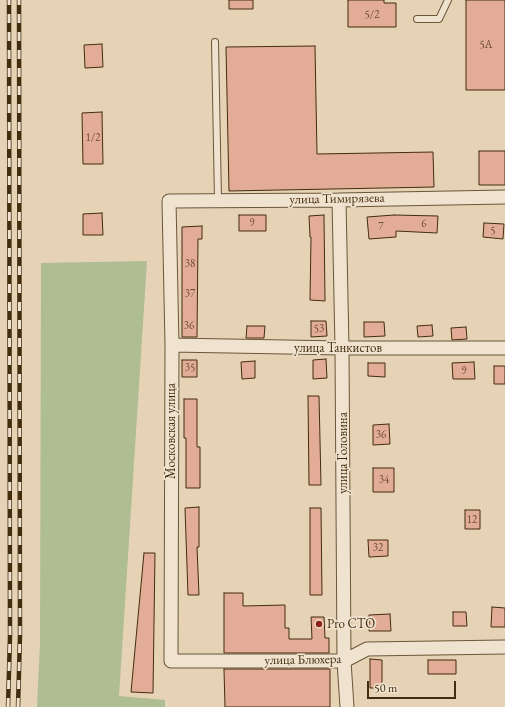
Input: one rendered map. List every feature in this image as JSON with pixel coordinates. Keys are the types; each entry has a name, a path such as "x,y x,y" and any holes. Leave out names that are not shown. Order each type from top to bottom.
{"street":[{"name":"улица Тимирязева","path":"169,201 505,197"},
{"name":"улица Головина","path":"339,200 342,348 344,661 347,707"},
{"name":"Московская улица","path":"169,201 172,346 171,661"},
{"name":"улица Танкистов","path":"172,346 505,348"},
{"name":"улица Блюхера","path":"171,661 344,661 367,649 505,647"}],"lane":[{"path":"417,19 439,19 448,0"},
{"path":"215,42 218,200"}],"green space":[{"path":"147,261 119,696 165,700 165,707 37,707 40,643 41,263"}],"building":[{"path":"229,0 253,0 253,9 229,9"},
{"path":"348,0 384,0 384,3 396,3 396,27 348,27"},
{"path":"466,0 505,0 505,90 466,90"},
{"path":"102,44 103,67 85,68 84,45"},
{"path":"315,46 317,154 433,152 434,187 229,191 226,47"},
{"path":"102,112 103,164 83,164 82,113"},
{"path":"479,151 505,151 505,185 479,185"},
{"path":"102,213 103,235 83,235 83,214"},
{"path":"239,215 266,215 266,231 239,231"},
{"path":"324,215 325,301 310,300 311,237 309,216"},
{"path":"394,215 438,216 437,233 396,231 396,237 369,239 367,217"},
{"path":"484,223 504,224 503,239 483,237"},
{"path":"202,226 202,239 198,239 197,337 182,337 182,227"},
{"path":"311,321 326,321 327,336 311,337"},
{"path":"364,322 384,322 385,336 364,337"},
{"path":"432,325 433,336 418,337 417,326"},
{"path":"247,326 265,326 264,338 246,338"},
{"path":"466,327 467,339 452,340 451,328"},
{"path":"326,359 327,378 313,379 313,360"},
{"path":"182,360 197,360 197,377 182,377"},
{"path":"255,361 255,378 242,379 241,362"},
{"path":"474,362 475,379 453,379 452,363"},
{"path":"368,363 385,363 385,377 368,376"},
{"path":"494,366 505,366 505,384 494,384"},
{"path":"308,396 319,396 321,485 309,485"},
{"path":"184,399 197,399 197,447 200,447 200,488 186,488"},
{"path":"389,424 390,444 373,445 373,425"},
{"path":"373,468 394,468 394,492 373,492"},
{"path":"199,507 199,547 197,547 199,595 188,595 185,508"},
{"path":"310,508 321,508 322,595 310,595"},
{"path":"465,510 480,510 480,529 465,529"},
{"path":"368,540 388,540 388,556 369,557"},
{"path":"144,553 155,553 153,693 131,692"},
{"path":"224,593 243,593 243,606 285,605 285,628 289,628 289,639 312,639 311,617 324,617 325,638 329,638 329,653 224,653"},
{"path":"492,607 505,608 505,627 491,627"},
{"path":"453,612 466,612 467,626 453,626"},
{"path":"390,614 391,631 369,631 369,615"},
{"path":"370,659 382,660 382,688 370,688"},
{"path":"428,660 456,660 456,674 428,674"},
{"path":"224,669 330,669 330,707 225,707"}],"railway":[{"path":"8,707 10,636 9,0"},
{"path":"18,707 20,635 19,0"}],"place":[{"name":"Pro СТО","path":"319,624"}]}
